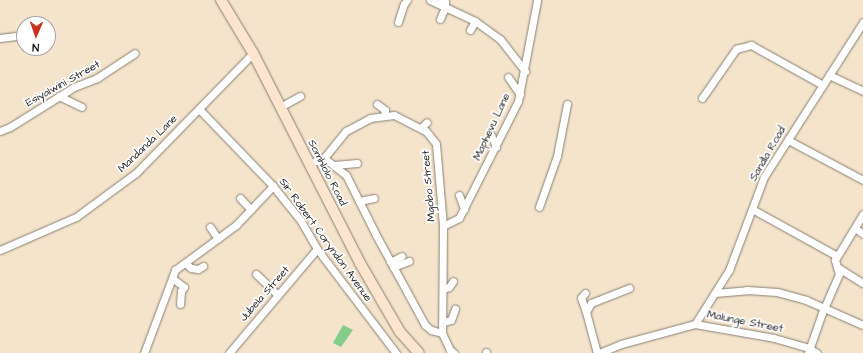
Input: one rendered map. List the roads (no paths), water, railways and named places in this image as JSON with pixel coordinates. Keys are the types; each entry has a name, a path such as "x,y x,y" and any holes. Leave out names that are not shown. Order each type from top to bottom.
{"main road":[{"name":"Somhlolo Road","path":"221,0 253,53 360,263 400,332 419,353"}],"street":[{"path":"398,22 404,4 407,0"},
{"path":"430,0 476,21 500,39 525,71"},
{"path":"440,19 445,7 445,2 442,0"},
{"name":"Maphevu Lane","path":"443,226 458,218 464,209 496,147 520,94 525,71 531,56 536,0"},
{"path":"470,30 476,21"},
{"name":"Sandla Road","path":"695,324 734,261 764,178 863,22"},
{"path":"0,38 16,36"},
{"path":"702,98 736,49 750,45 823,85"},
{"name":"Esiyalwini Street","path":"0,131 10,127 74,87 97,78 134,53"},
{"name":"Mandanda Lane","path":"0,250 76,217 136,173 253,53"},
{"path":"830,76 863,91"},
{"path":"508,77 520,94"},
{"path":"59,96 82,107"},
{"path":"280,107 300,96"},
{"path":"377,104 385,110 384,116"},
{"path":"539,207 557,156 567,104"},
{"name":"Sir Robert Coryndon Avenue","path":"199,109 274,186 301,221 317,249 396,353"},
{"name":"Mgobo Street","path":"309,164 324,158 346,131 370,118 394,115 421,128 436,144 443,226 442,333"},
{"path":"421,128 427,122"},
{"path":"491,135 496,147"},
{"path":"788,140 863,180"},
{"path":"324,158 346,175 425,325 430,330 442,333 450,350 454,353"},
{"path":"334,165 357,163"},
{"path":"144,353 175,270 236,225 274,186"},
{"path":"459,195 464,209"},
{"path":"240,198 251,210"},
{"path":"360,201 374,198"},
{"path":"752,209 837,256"},
{"path":"808,350 824,307 840,274 835,260 863,214"},
{"path":"210,227 218,239"},
{"path":"854,228 863,234"},
{"name":"Jubela Street","path":"229,353 317,249"},
{"path":"392,264 402,256"},
{"path":"392,264 409,261"},
{"path":"185,263 191,268 198,269 203,266"},
{"path":"837,267 863,283"},
{"path":"256,274 278,295"},
{"path":"172,278 184,287 181,292 180,304"},
{"path":"443,289 449,288 453,281"},
{"path":"586,312 591,304 629,288"},
{"path":"714,293 762,289 795,297 824,307 863,325"},
{"path":"585,293 581,298 598,353"},
{"path":"443,322 451,320 455,309"},
{"name":"Malunge Street","path":"598,353 621,344 695,324 774,338 817,353"}]}
